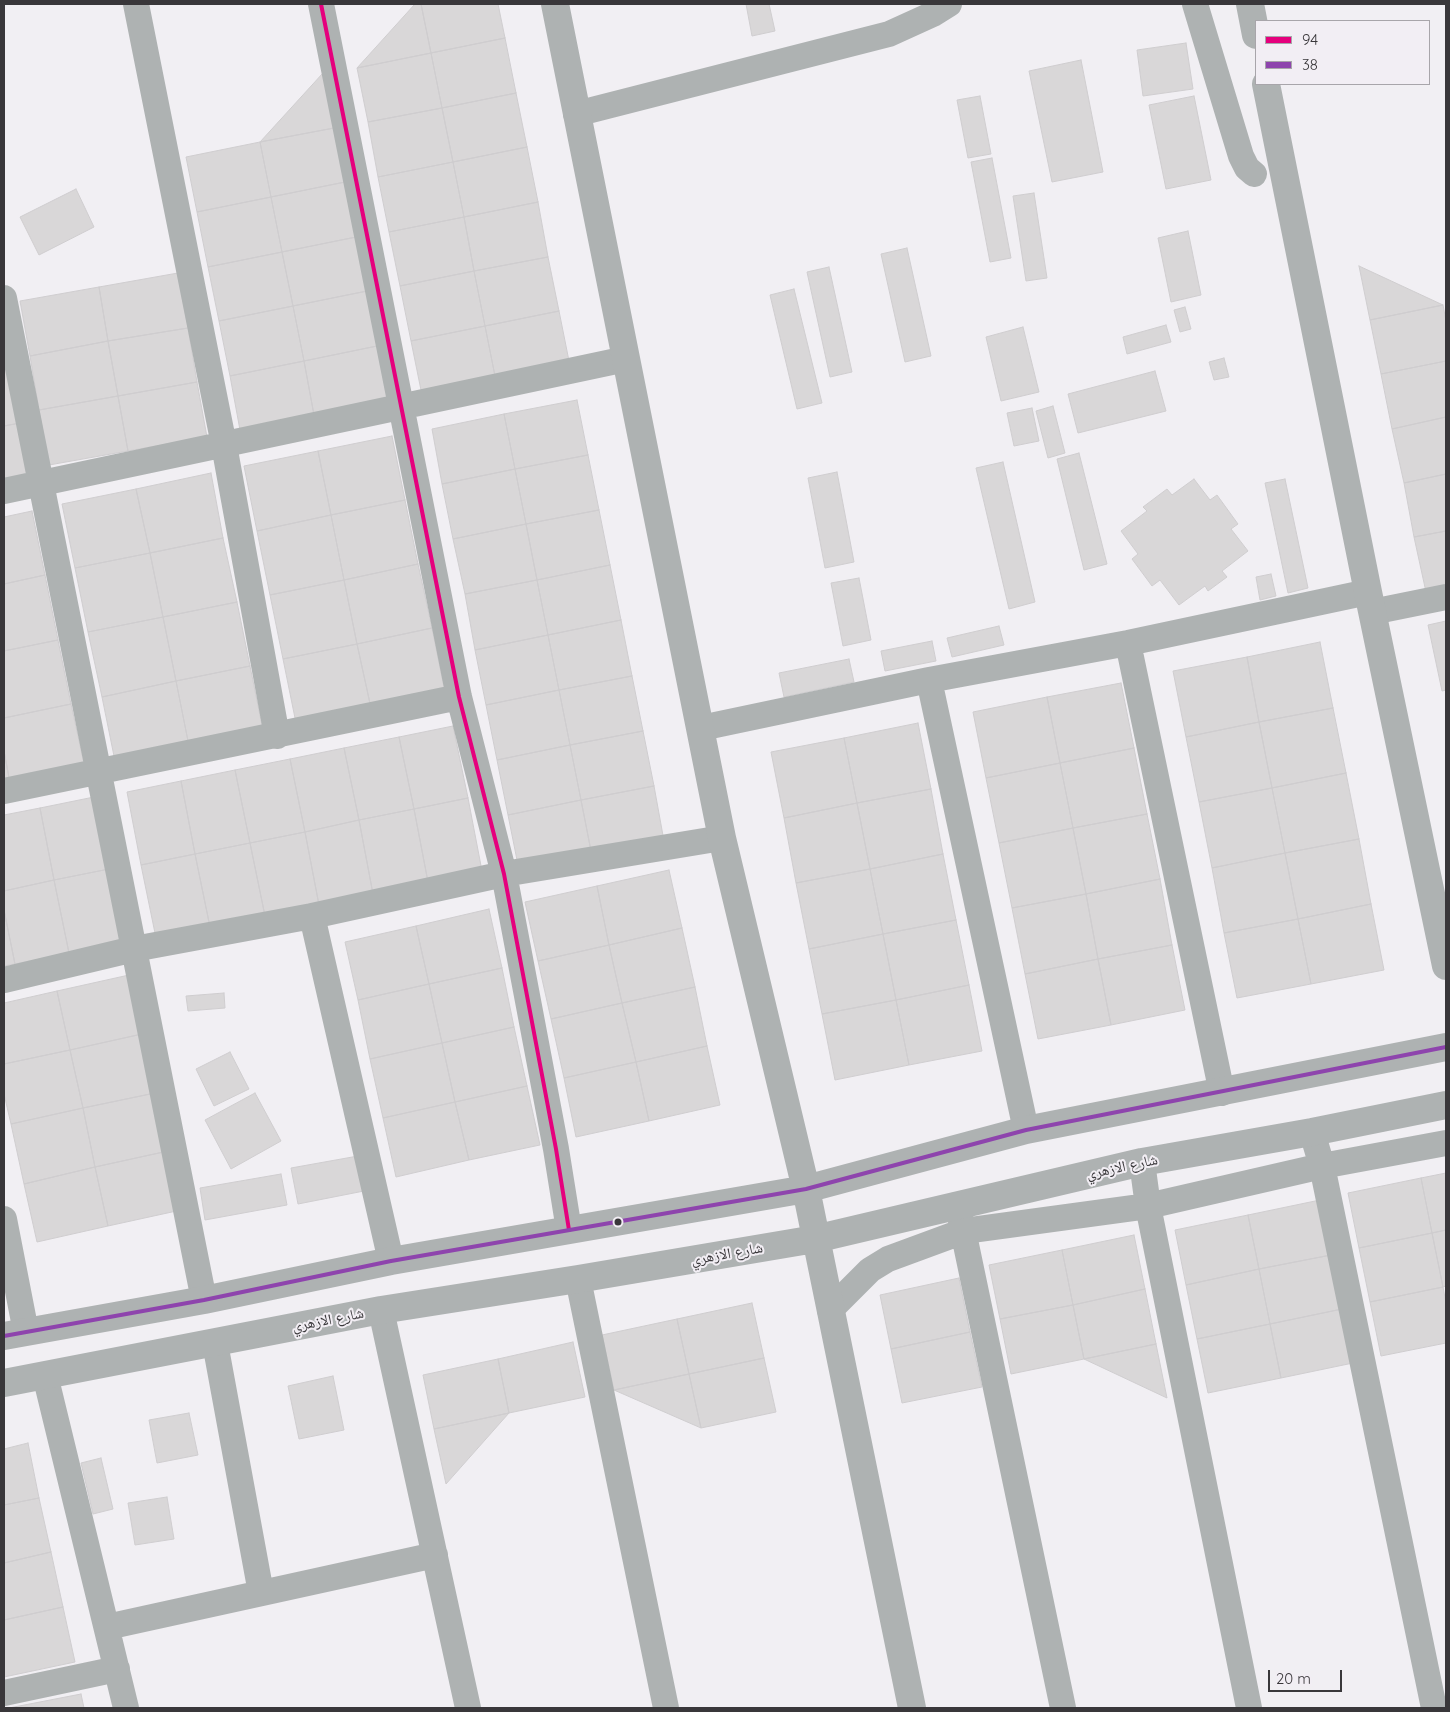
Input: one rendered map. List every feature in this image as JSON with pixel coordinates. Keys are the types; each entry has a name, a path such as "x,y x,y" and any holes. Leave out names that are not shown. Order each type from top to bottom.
{"street":[{"path":"136,4 224,445 277,736"},
{"path":"321,4 459,697 504,874 556,1149 569,1230"},
{"path":"554,4 722,838 806,1189 912,1708"},
{"path":"576,114 889,34 933,14 949,4"},
{"path":"1195,4 1241,156 1247,168 1254,174"},
{"path":"1250,4 1255,30"},
{"path":"1266,85 1370,602 1446,966"},
{"path":"4,298 204,1300"},
{"path":"4,491 626,359"},
{"path":"701,728 929,680 1128,643 1370,602 1446,596"},
{"path":"1128,643 1222,1093"},
{"path":"929,680 1026,1130"},
{"path":"4,791 459,697"},
{"path":"4,980 134,949 312,916 504,874 722,838"},
{"path":"312,916 391,1261"},
{"path":"4,1219 15,1334 204,1300 391,1261 806,1189 1026,1130 1446,1048"},
{"name":"شارع الازهري","path":"4,1383 381,1310 815,1239 1142,1162 1312,1132 1446,1105"},
{"path":"1312,1132 1322,1166 1434,1708"},
{"path":"830,1310 870,1270 888,1259 964,1231 1148,1206 1322,1166 1446,1143"},
{"path":"1142,1162 1148,1206 1249,1708"},
{"path":"956,1205 964,1231 1063,1708"},
{"path":"578,1279 666,1708"},
{"path":"381,1310 468,1708"},
{"path":"215,1343 261,1593"},
{"path":"45,1375 126,1708"},
{"path":"106,1627 435,1555"},
{"path":"4,1693 116,1669"}],"building":[{"path":"415,4 421,4 431,53 357,68"},
{"path":"421,4 498,4 505,38 431,53"},
{"path":"746,4 769,4 775,31 752,36"},
{"path":"505,38 516,93 442,108 431,53"},
{"path":"1186,43 1193,89 1143,96 1137,50"},
{"path":"431,53 442,108 368,122 357,68"},
{"path":"1081,60 1103,172 1052,182 1029,71"},
{"path":"323,73 334,128 260,142"},
{"path":"516,93 527,147 453,162 442,108"},
{"path":"980,96 991,154 968,158 957,100"},
{"path":"1194,96 1211,180 1166,189 1149,105"},
{"path":"442,108 453,162 378,177 368,122"},
{"path":"334,128 345,182 271,197 260,142"},
{"path":"260,142 271,197 197,212 186,157"},
{"path":"527,147 538,202 464,217 453,162"},
{"path":"992,158 1011,258 990,262 971,162"},
{"path":"453,162 464,217 389,232 378,177"},
{"path":"345,182 356,237 282,252 271,197"},
{"path":"76,189 94,227 39,255 20,217"},
{"path":"1034,193 1047,278 1026,281 1013,196"},
{"path":"271,197 282,252 208,267 197,212"},
{"path":"538,202 548,257 474,271 464,217"},
{"path":"464,217 474,271 400,286 389,232"},
{"path":"1188,231 1201,295 1171,302 1158,238"},
{"path":"356,237 367,291 293,306 282,252"},
{"path":"907,248 931,356 905,362 881,254"},
{"path":"282,252 293,306 219,321 208,267"},
{"path":"548,257 559,311 485,326 474,271"},
{"path":"1359,266 1443,305 1370,320"},
{"path":"829,267 852,372 830,377 807,272"},
{"path":"474,271 485,326 411,341 400,286"},
{"path":"178,273 188,328 108,341 99,287"},
{"path":"99,287 108,341 30,356 20,301"},
{"path":"794,289 822,403 797,409 770,295"},
{"path":"367,291 377,346 304,361 293,306"},
{"path":"1443,305 1446,321 1446,361 1381,374 1370,320"},
{"path":"293,306 304,361 230,376 219,321"},
{"path":"1185,307 1191,329 1180,332 1174,310"},
{"path":"559,311 570,366 496,381 485,326"},
{"path":"1166,325 1171,342 1127,354 1123,337"},
{"path":"485,326 496,381 422,395 411,341"},
{"path":"1023,327 1039,392 1001,401 986,337"},
{"path":"188,328 197,382 118,396 108,341"},
{"path":"108,341 118,396 39,410 30,356"},
{"path":"377,346 388,401 314,415 304,361"},
{"path":"1224,358 1229,377 1214,380 1209,362"},
{"path":"304,361 314,415 240,430 230,376"},
{"path":"1446,361 1446,417 1392,429 1381,374"},
{"path":"9,368 20,423 4,426 4,370"},
{"path":"1155,371 1166,411 1078,433 1068,394"},
{"path":"197,382 207,437 128,451 118,396"},
{"path":"118,396 128,451 49,465 39,410"},
{"path":"577,400 588,455 515,469 504,414"},
{"path":"1053,406 1065,453 1048,458 1036,411"},
{"path":"1032,408 1039,441 1014,446 1007,413"},
{"path":"504,414 515,469 442,484 432,429"},
{"path":"1446,417 1446,474 1404,483 1392,429"},
{"path":"20,423 31,478 4,483 4,426"},
{"path":"392,436 405,500 331,515 318,451"},
{"path":"318,451 331,515 257,531 244,466"},
{"path":"1079,453 1107,564 1084,570 1057,459"},
{"path":"588,455 599,510 526,524 515,469"},
{"path":"1003,462 1035,602 1009,609 976,468"},
{"path":"515,469 526,524 453,539 442,484"},
{"path":"837,472 854,562 825,568 808,478"},
{"path":"211,473 223,538 150,553 136,489"},
{"path":"1446,474 1446,531 1414,537 1404,483"},
{"path":"1194,479 1210,500 1217,495 1238,524 1231,529 1248,551 1222,571 1227,577 1208,591 1205,586 1179,605 1160,580 1152,586 1132,559 1138,554 1121,531 1147,511 1143,507 1167,489 1172,495"},
{"path":"1285,479 1308,588 1288,593 1265,483"},
{"path":"136,489 150,553 75,568 62,504"},
{"path":"405,500 418,564 344,580 331,515"},
{"path":"599,510 610,565 537,580 526,524"},
{"path":"32,511 45,575 4,584 4,517"},
{"path":"331,515 344,580 270,595 257,531"},
{"path":"526,524 537,580 465,594 453,539"},
{"path":"1446,531 1446,587 1426,592 1414,537"},
{"path":"223,538 237,602 163,617 150,553"},
{"path":"150,553 163,617 88,632 75,568"},
{"path":"418,564 432,628 357,644 344,580"},
{"path":"610,565 621,620 548,635 537,580"},
{"path":"1271,574 1276,596 1260,600 1256,577"},
{"path":"45,575 58,640 4,651 4,584"},
{"path":"859,578 871,640 843,646 831,583"},
{"path":"344,580 357,644 283,659 270,595"},
{"path":"537,580 548,635 475,650 465,594"},
{"path":"237,602 250,666 176,681 163,617"},
{"path":"163,617 176,681 102,697 88,632"},
{"path":"621,620 632,676 559,690 548,635"},
{"path":"1446,621 1446,690 1442,691 1428,625"},
{"path":"999,626 1004,645 952,657 947,638"},
{"path":"432,628 445,692 371,708 357,644"},
{"path":"548,635 559,690 486,705 475,650"},
{"path":"58,640 71,704 4,718 4,651"},
{"path":"932,641 936,661 885,671 881,651"},
{"path":"1320,642 1333,708 1259,722 1247,657"},
{"path":"357,644 371,708 296,723 283,659"},
{"path":"1247,657 1259,722 1186,737 1173,671"},
{"path":"849,659 854,682 784,697 779,673"},
{"path":"250,666 263,730 189,746 176,681"},
{"path":"632,676 643,731 570,745 559,690"},
{"path":"176,681 189,746 115,761 102,697"},
{"path":"1121,683 1134,748 1060,763 1047,697"},
{"path":"559,690 570,745 497,760 486,705"},
{"path":"1047,697 1060,763 986,778 973,712"},
{"path":"71,704 85,768 10,783 4,751 4,718"},
{"path":"1333,708 1346,773 1272,788 1259,722"},
{"path":"1259,722 1272,788 1199,802 1186,737"},
{"path":"918,723 931,789 857,803 844,738"},
{"path":"453,726 468,798 414,809 399,737"},
{"path":"643,731 654,786 581,800 570,745"},
{"path":"399,737 414,809 359,820 344,748"},
{"path":"844,738 857,803 784,818 771,752"},
{"path":"570,745 581,800 508,815 497,760"},
{"path":"344,748 359,820 305,832 290,759"},
{"path":"1134,748 1147,814 1073,828 1060,763"},
{"path":"4,751 10,783 4,785"},
{"path":"290,759 305,832 250,843 235,770"},
{"path":"1060,763 1073,828 999,843 986,778"},
{"path":"235,770 250,843 195,854 181,781"},
{"path":"1346,773 1359,839 1285,853 1272,788"},
{"path":"181,781 195,854 141,865 127,792"},
{"path":"654,786 664,841 592,856 581,800"},
{"path":"1272,788 1285,853 1212,868 1199,802"},
{"path":"931,789 943,854 870,869 857,803"},
{"path":"94,797 109,869 54,880 40,808"},
{"path":"468,798 482,871 428,882 414,809"},
{"path":"581,800 592,856 519,870 508,815"},
{"path":"857,803 870,869 796,883 784,818"},
{"path":"40,808 54,880 4,891 4,815"},
{"path":"414,809 428,882 373,894 359,820"},
{"path":"1147,814 1160,879 1086,894 1073,828"},
{"path":"359,820 373,894 319,905 305,832"},
{"path":"1073,828 1086,894 1012,908 999,843"},
{"path":"305,832 319,905 265,916 250,843"},
{"path":"1359,839 1371,904 1298,919 1285,853"},
{"path":"250,843 265,916 210,927 195,854"},
{"path":"1285,853 1298,919 1224,933 1212,868"},
{"path":"195,854 210,927 156,938 141,865"},
{"path":"943,854 956,920 883,934 870,869"},
{"path":"109,869 124,942 69,953 54,880"},
{"path":"870,869 883,934 809,949 796,883"},
{"path":"669,870 682,928 609,945 597,886"},
{"path":"1160,879 1172,945 1098,959 1086,894"},
{"path":"54,880 69,953 15,964 4,910 4,891"},
{"path":"597,886 609,945 538,961 525,902"},
{"path":"1086,894 1098,959 1025,974 1012,908"},
{"path":"1371,904 1384,970 1311,984 1298,919"},
{"path":"489,909 502,968 429,984 416,926"},
{"path":"4,910 15,964 4,966"},
{"path":"1298,919 1311,984 1237,998 1224,933"},
{"path":"956,920 969,985 896,1000 883,934"},
{"path":"416,926 429,984 358,1000 345,942"},
{"path":"682,928 695,987 622,1003 609,945"},
{"path":"883,934 896,1000 822,1014 809,949"},
{"path":"609,945 622,1003 551,1019 538,961"},
{"path":"1172,945 1185,1010 1111,1025 1098,959"},
{"path":"1098,959 1111,1025 1038,1039 1025,974"},
{"path":"502,968 514,1027 442,1043 429,984"},
{"path":"129,975 142,1034 70,1050 57,991"},
{"path":"429,984 442,1043 370,1059 358,1000"},
{"path":"969,985 982,1051 909,1065 896,1000"},
{"path":"695,987 707,1046 636,1062 622,1003"},
{"path":"57,991 70,1050 4,1064 4,1003"},
{"path":"224,993 225,1008 188,1011 186,996"},
{"path":"896,1000 909,1065 835,1080 822,1014"},
{"path":"622,1003 636,1062 564,1078 551,1019"},
{"path":"514,1027 527,1086 455,1102 442,1043"},
{"path":"142,1034 155,1093 83,1108 70,1050"},
{"path":"442,1043 455,1102 383,1118 370,1059"},
{"path":"707,1046 720,1105 649,1121 636,1062"},
{"path":"70,1050 83,1108 11,1124 4,1094 4,1064"},
{"path":"230,1052 249,1089 214,1106 196,1069"},
{"path":"636,1062 649,1121 576,1137 564,1078"},
{"path":"527,1086 540,1145 469,1160 455,1102"},
{"path":"155,1093 168,1151 95,1167 83,1108"},
{"path":"255,1093 281,1141 231,1169 205,1120"},
{"path":"455,1102 469,1160 396,1177 383,1118"},
{"path":"83,1108 95,1167 24,1184 11,1124"},
{"path":"168,1151 181,1210 108,1226 95,1167"},
{"path":"358,1156 364,1191 298,1204 291,1168"},
{"path":"95,1167 108,1226 37,1242 24,1184"},
{"path":"1446,1173 1446,1230 1432,1233 1421,1178"},
{"path":"281,1174 287,1205 205,1220 200,1188"},
{"path":"1421,1178 1432,1233 1359,1248 1348,1193"},
{"path":"1320,1200 1331,1255 1259,1269 1248,1215"},
{"path":"1248,1215 1259,1269 1186,1285 1175,1230"},
{"path":"1446,1230 1446,1286 1443,1287 1432,1233"},
{"path":"1432,1233 1443,1287 1370,1302 1359,1248"},
{"path":"1134,1235 1145,1289 1073,1305 1062,1250"},
{"path":"1062,1250 1073,1305 1000,1319 989,1265"},
{"path":"1331,1255 1342,1309 1270,1324 1259,1269"},
{"path":"1259,1269 1270,1324 1197,1339 1186,1285"},
{"path":"959,1278 970,1332 891,1349 880,1295"},
{"path":"1443,1287 1446,1303 1446,1343 1381,1356 1370,1302"},
{"path":"1145,1289 1156,1344 1084,1359 1073,1305"},
{"path":"752,1303 764,1358 689,1374 677,1319"},
{"path":"1073,1305 1084,1359 1011,1374 1000,1319"},
{"path":"1342,1309 1353,1363 1281,1378 1270,1324"},
{"path":"677,1319 689,1374 614,1390 602,1335"},
{"path":"1270,1324 1281,1378 1208,1393 1197,1339"},
{"path":"970,1332 982,1387 902,1403 891,1349"},
{"path":"573,1342 585,1397 509,1413 498,1359"},
{"path":"1156,1344 1167,1398 1084,1359"},
{"path":"764,1358 776,1412 701,1428 689,1374"},
{"path":"498,1359 509,1413 434,1429 423,1375"},
{"path":"689,1374 701,1428 614,1390"},
{"path":"333,1376 344,1430 299,1439 288,1386"},
{"path":"189,1413 198,1455 157,1463 149,1420"},
{"path":"509,1413 446,1484 434,1429"},
{"path":"28,1443 39,1498 4,1505 4,1449"},
{"path":"101,1458 113,1509 93,1514 81,1463"},
{"path":"167,1497 174,1539 135,1545 128,1503"},
{"path":"39,1498 51,1552 4,1563 4,1505"},
{"path":"51,1552 63,1607 4,1620 4,1563"},
{"path":"63,1607 75,1662 4,1677 4,1620"},
{"path":"81,1694 84,1708 9,1708"}],"transit line":[{"name":"94","path":"321,4 459,697 504,874 556,1149 569,1230"},
{"name":"38","path":"4,1336 204,1300 391,1261 806,1189 1026,1130 1446,1047"}]}
